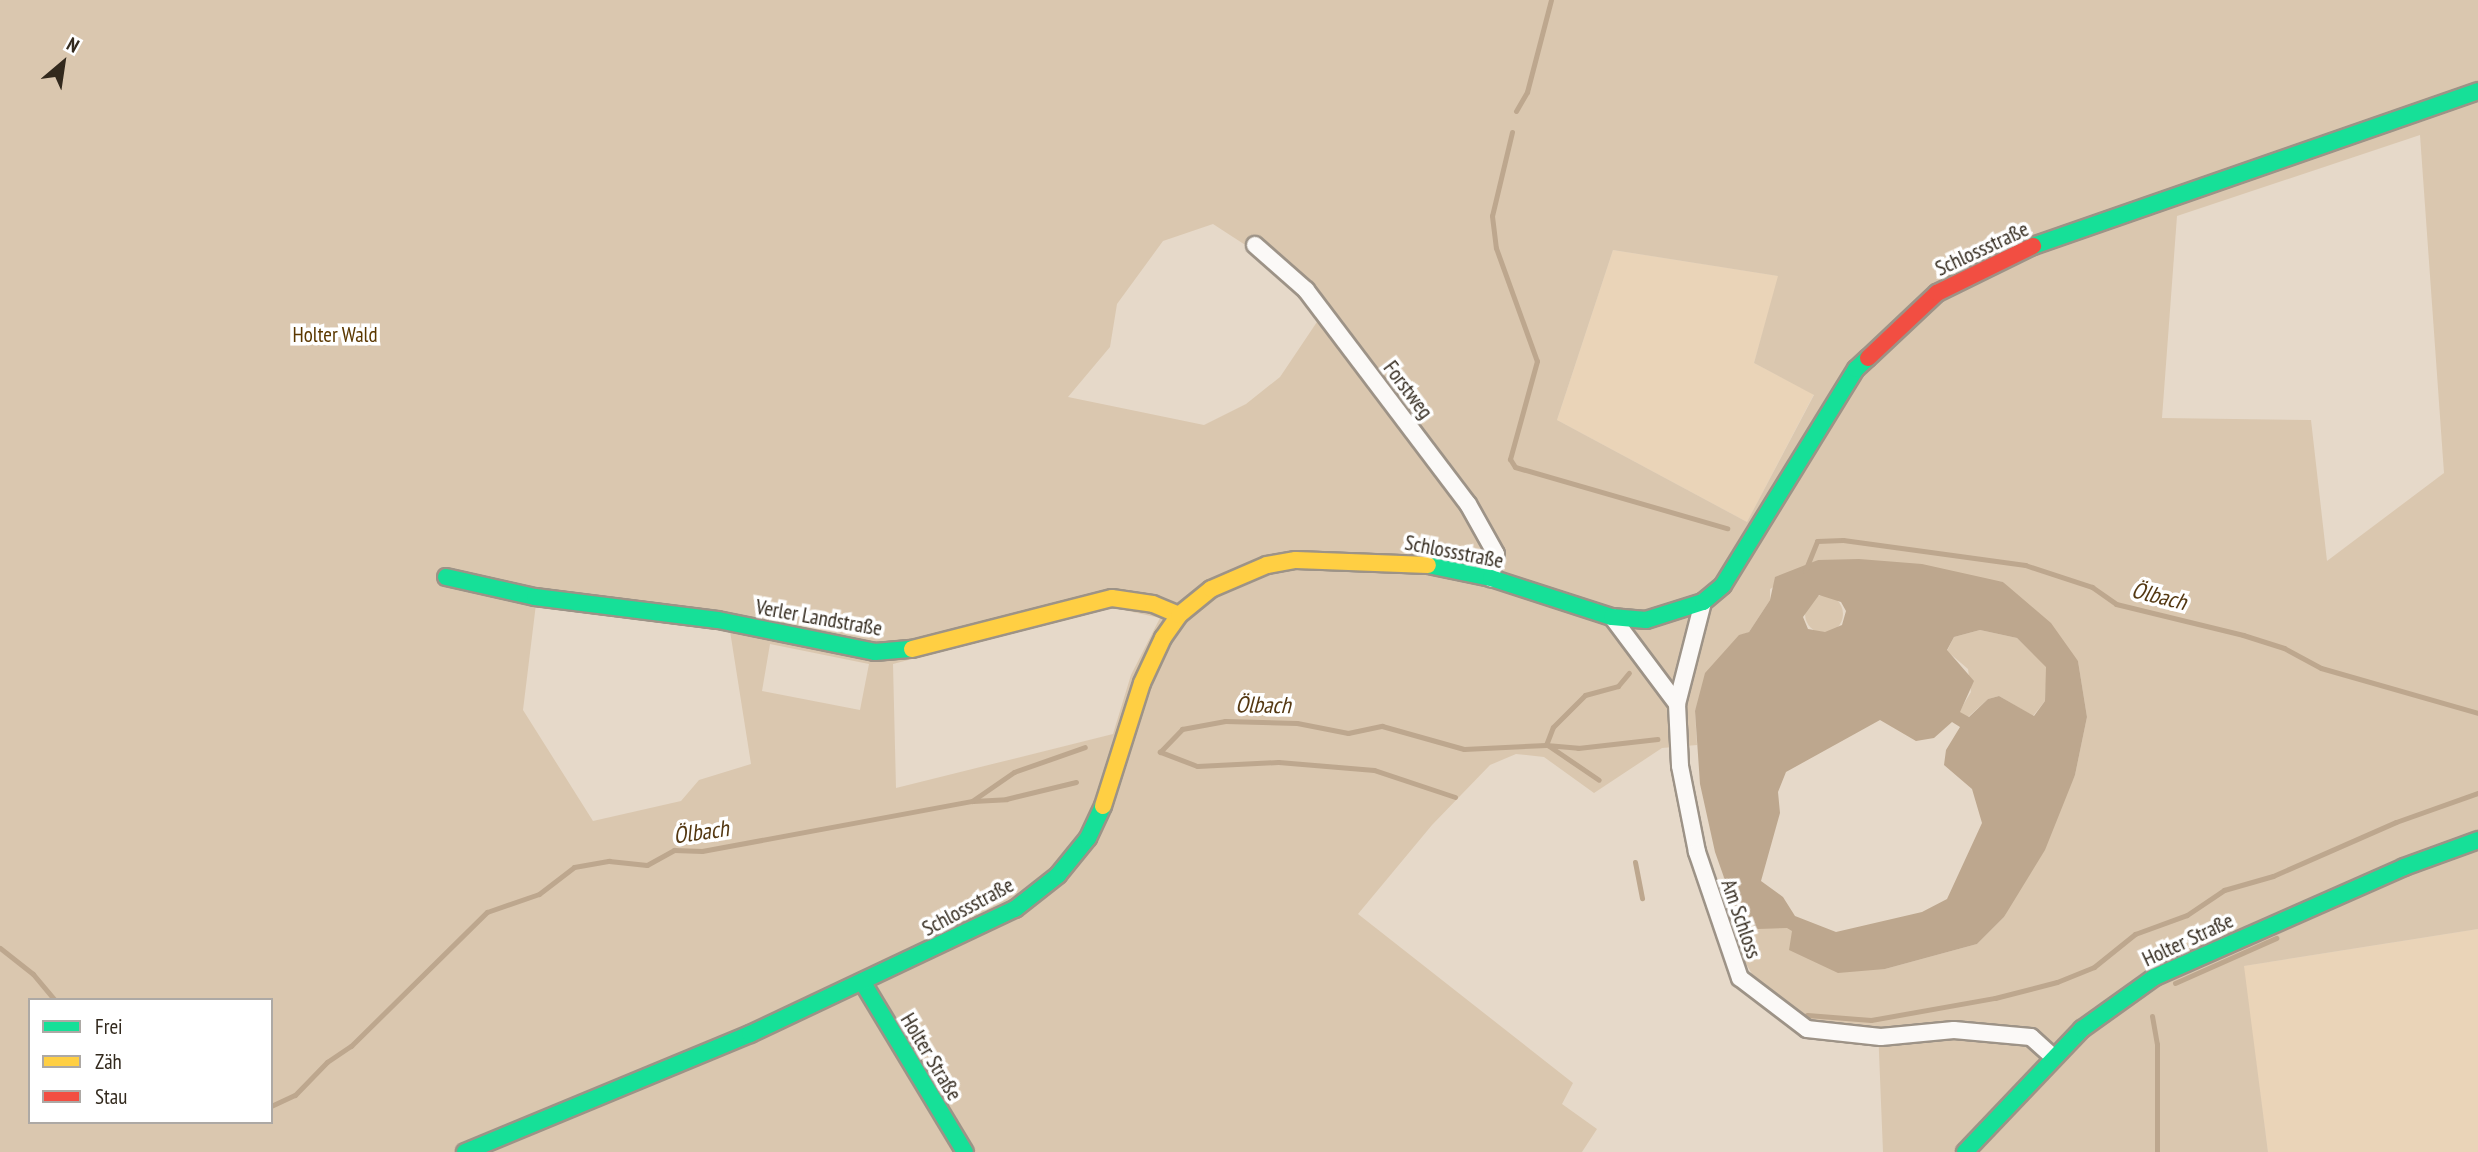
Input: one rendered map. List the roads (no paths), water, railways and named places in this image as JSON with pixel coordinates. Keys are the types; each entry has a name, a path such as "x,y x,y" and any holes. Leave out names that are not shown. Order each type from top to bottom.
{"main road":[{"name":"Schlossstraße","path":"465,1152 863,983 1015,909 1058,876 1088,838 1099,815 1142,683 1179,615 1211,589 1236,576 1296,560 1416,562 1491,578 1612,617 1646,620 1703,602 1723,584 1751,545 1820,421 1856,369 1937,293 2017,252 2478,91"},
{"name":"Verler Landstraße","path":"446,577 536,597 718,620 875,652 900,652 1112,598 1153,604 1179,615"},
{"name":"Holter Straße","path":"1965,1152 2053,1057 2112,1004 2180,964 2478,840"},
{"name":"Holter Straße","path":"863,983 965,1152"}],"street":[{"name":"Forstweg","path":"1255,245 1306,290 1468,504 1496,554 1491,578"},
{"name":"Am Schloss","path":"1703,602 1677,704 1680,766 1697,852 1740,978 1781,1013 1807,1028 1881,1037 1954,1030 2031,1037 2053,1057"},
{"path":"1612,617 1677,704"}],"waterway":[{"path":"1516,111 1527,92 1551,0"},
{"path":"1512,132 1492,216 1496,248 1537,361 1510,459 1515,467 1727,528"},
{"name":"Ölbach","path":"1805,571 1817,541 1843,540 2025,565 2092,587 2116,604 2243,635 2284,648 2321,668 2478,713"},
{"name":"Ölbach","path":"1455,797 1374,770 1278,762 1197,766 1160,752 1182,729 1225,721 1297,723 1348,733 1382,726 1464,749 1546,745 1553,727 1585,695 1618,686 1629,673"},
{"name":"Ölbach","path":"1546,745 1578,748 1657,739"},
{"name":"Ölbach","path":"1549,746 1599,780"},
{"name":"Ölbach","path":"273,1105 295,1095 327,1062 351,1046 487,912 539,894 574,867 609,861 647,865 674,850 702,851 972,801 1014,772 1085,747"},
{"name":"Ölbach","path":"973,801 1006,799 1076,782"},
{"name":"Ölbach","path":"1807,1015 1871,1020 1995,998 2057,982 2094,967 2135,934 2187,915 2224,890 2273,876 2396,822 2478,793"},
{"name":"Ölbach","path":"1635,862 1642,898"},
{"path":"2175,983 2276,938"},
{"name":"Ölbach","path":"0,948 33,974 53,998"},
{"path":"2152,1016 2157,1044 2157,1152"}],"park label":[{"name":"Holter Wald","path":"335,335"}]}
